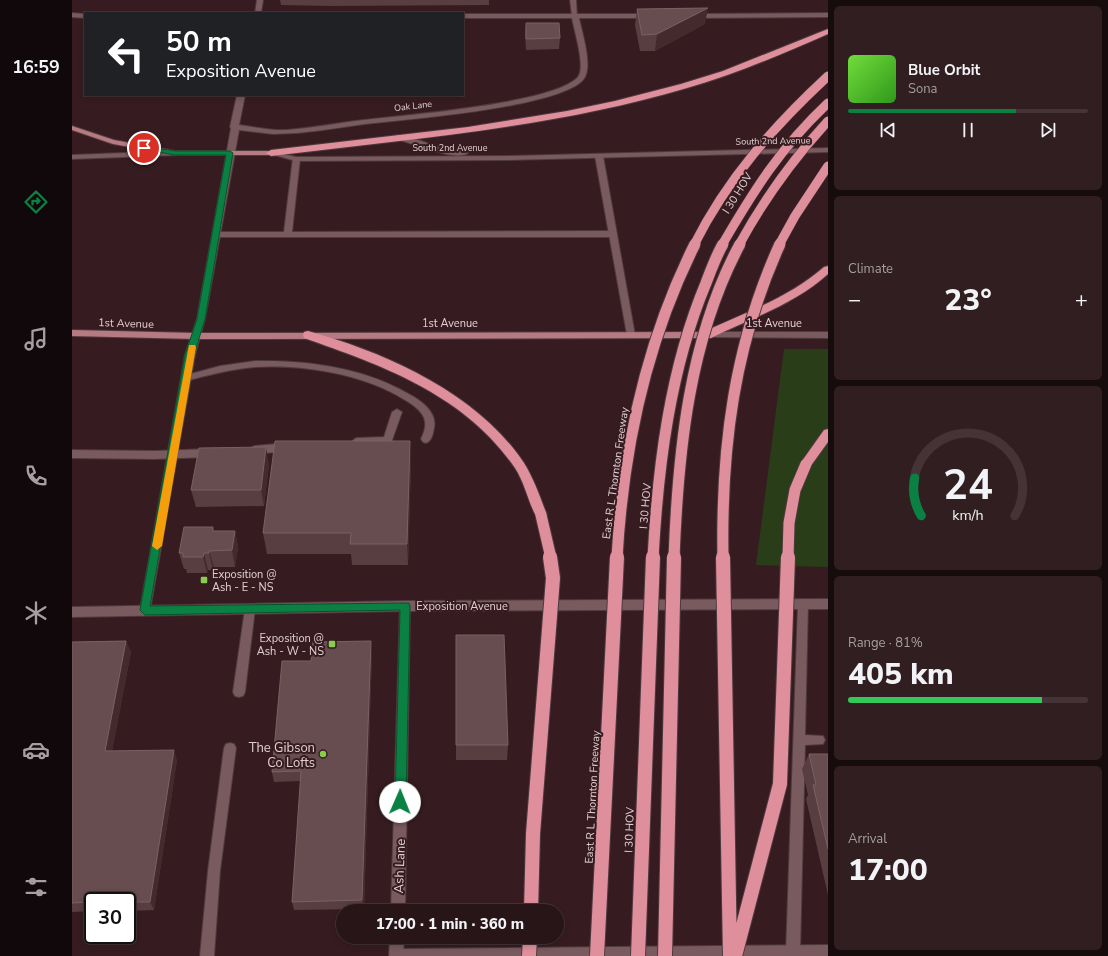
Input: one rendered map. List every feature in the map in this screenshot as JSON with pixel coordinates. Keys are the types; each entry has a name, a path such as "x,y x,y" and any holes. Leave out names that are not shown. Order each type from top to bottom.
{"highway":[{"path":"271,153 541,119 606,106 711,78 762,59 828,31"},
{"name":"East R L Thornton Freeway","path":"597,956 619,524 629,453 641,389 662,320 686,258 723,193 760,143 796,103 828,76"},
{"name":"I 30 HOV","path":"638,956 658,495 665,432 674,382 683,345 695,309 724,240 762,177 793,138 828,103"},
{"path":"665,956 674,562 681,461 692,386 701,342 713,305 746,232 776,182 797,155 828,120"},
{"path":"730,956 722,523 726,452 733,394 750,321 772,259 812,186 828,166"},
{"path":"706,335 792,295 811,284 828,269"},
{"path":"308,335 379,360 428,383 475,414 499,438 520,466 541,515 549,545 553,578 534,827 531,904"},
{"path":"735,956 780,784 789,523 795,490 806,464 828,433"},
{"path":"529,956 530,944"}],"main road":[{"path":"72,128 113,142 175,153"},
{"name":"South 2nd Avenue","path":"175,153 271,153"},
{"name":"1st Avenue","path":"72,333 196,336 706,335"}],"street":[{"path":"258,12 260,0"},
{"name":"Oak Lane","path":"234,127 286,132 458,111 519,101 551,93 577,84 583,77 584,67 573,0"},
{"path":"72,15 84,16"},
{"path":"686,16 828,15"},
{"path":"464,16 654,16"},
{"path":"145,610 190,355 201,319 234,127 241,96"},
{"path":"400,137 444,151 509,158"},
{"name":"South 2nd Avenue","path":"271,153 296,159 509,158 828,150"},
{"name":"South 2nd Avenue","path":"72,157 175,153"},
{"path":"599,156 631,335"},
{"path":"288,235 296,159"},
{"path":"216,235 613,234"},
{"name":"1st Avenue","path":"706,335 828,335"},
{"path":"186,378 216,369 256,364 300,367 347,373 393,389 416,402 428,415 430,428 426,439"},
{"path":"349,443 388,440 397,412"},
{"path":"246,450 294,447"},
{"path":"72,454 173,454 223,452"},
{"path":"794,952 803,604"},
{"name":"Exposition Avenue","path":"72,612 405,606 828,604"},
{"name":"Ash Lane","path":"398,904 405,606"},
{"path":"239,692 250,609"},
{"path":"799,740 819,740"},
{"path":"207,956 214,871 230,748"},
{"path":"397,944 396,956 828,952"}],"green space":[{"path":"784,349 828,349 828,567 756,565"}],"building":[{"path":"708,8 657,34 642,35 637,9"},
{"path":"526,23 559,23 560,38 526,39"},
{"path":"275,441 410,441 407,544 350,544 351,533 263,533"},
{"path":"266,447 261,490 191,490 199,448"},
{"path":"184,527 213,527 213,531 235,531 232,550 209,551 209,553 204,553 203,557 183,557 183,553 179,553"},
{"path":"456,635 504,635 508,745 456,745"},
{"path":"126,641 105,751 174,750 150,902 136,902 136,892 84,892 84,902 72,903 72,642"},
{"name":"The Gibson Co Lofts","path":"371,641 362,900 292,902 301,771 272,772 282,661 311,661 313,642"},
{"path":"809,754 828,754 828,849 813,785 816,785"}],"slow traffic":[{"path":"157,546 192,347"}],"place":[{"name":"Exposition @ Ash - E - NS","path":"204,580"},
{"name":"Exposition @ Ash - W - NS","path":"332,644"},
{"name":"The Gibson Co Lofts","path":"323,754"}],"route":[{"path":"144,148 175,153 230,153 201,319 190,355 145,610 405,606 400,802"}]}
